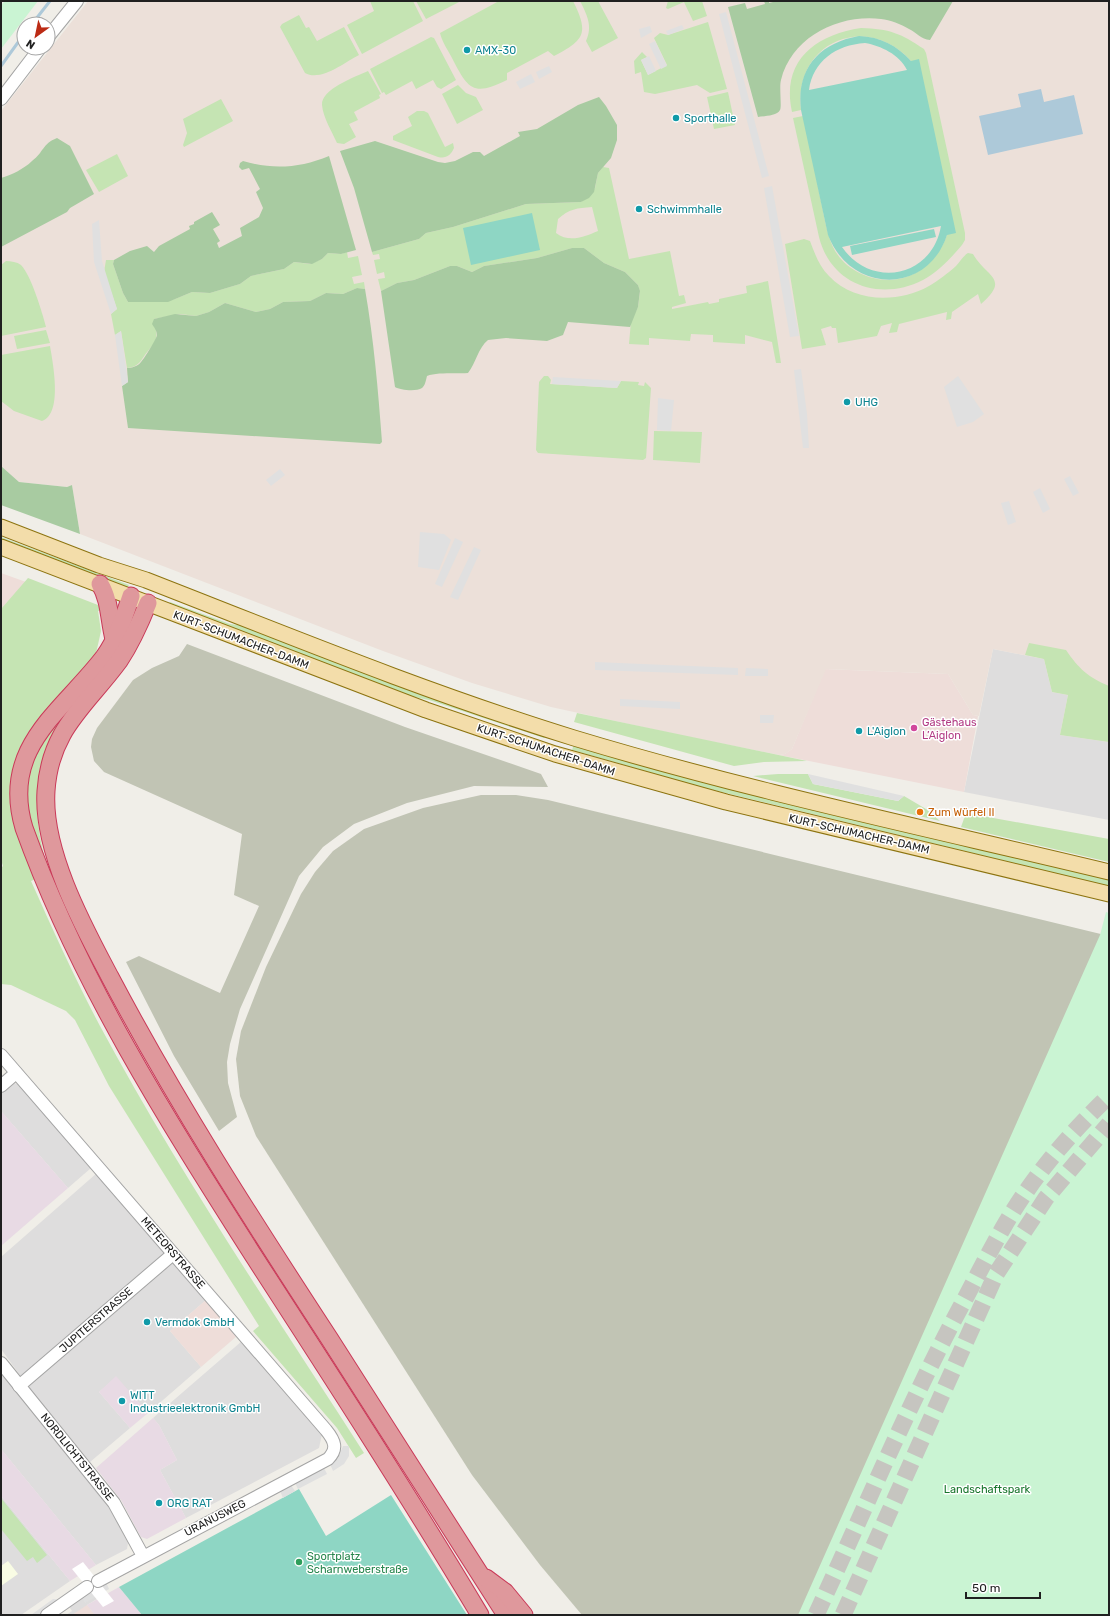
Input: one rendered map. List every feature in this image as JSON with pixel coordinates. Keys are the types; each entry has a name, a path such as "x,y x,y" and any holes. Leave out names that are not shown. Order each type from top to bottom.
{"highway":[{"path":"100,584 107,599 114,639"},
{"path":"131,596 114,639 104,656 45,722 35,736 21,768 18,800 19,814 30,846 81,963 130,1056 178,1137 414,1506 480,1615"},
{"path":"148,603 134,635 120,659 68,723 52,757 46,791 47,815 52,843 65,882 96,951 128,1012 224,1176 506,1615"},
{"path":"479,1573 506,1592 524,1615"}],"main road":[{"name":"KURT-SCHUMACHER-DAMM","path":"1,527 99,565 146,580 430,689 562,734 723,779 1109,872"},
{"name":"KURT-SCHUMACHER-DAMM","path":"1,547 419,708 555,754 726,802 1109,894"},
{"path":"131,596 146,580"},
{"path":"146,580 148,603"},
{"path":"555,754 562,734"}],"street":[{"path":"56,27 77,1"},
{"path":"1,99 34,56"},
{"name":"METEORSTRASSE","path":"1,1056 333,1439 335,1445 332,1455"},
{"path":"1,1086 16,1073"},
{"name":"JUPITERSTRASSE","path":"19,1386 173,1254"},
{"name":"NORDLICHTSTRASSE","path":"1,1363 114,1503 143,1556"},
{"name":"URANUSWEG","path":"98,1582 143,1556 315,1466 332,1455"},
{"path":"46,1615 87,1587"}],"shaded area":[{"path":"88,1 1109,1 1109,742 1060,735 1068,695 1052,692 1044,659 993,649 979,716 973,715 948,674 826,669 792,749 785,754 779,755 684,736 551,707 472,683 383,651 80,534 72,485 67,487 19,482 1,466 1,111 44,56 56,56 56,41"},
{"path":"726,12 769,176 762,178 719,14"},
{"path":"682,25 684,29 668,35 666,31"},
{"path":"650,26 652,32 641,38 639,29"},
{"path":"655,41 667,66 661,69 649,44"},
{"path":"649,56 656,71 648,75 641,60"},
{"path":"549,66 552,72 539,79 536,72"},
{"path":"531,74 535,82 520,89 516,82"},
{"path":"772,186 799,336 790,337 764,188"},
{"path":"99,220 102,261 117,309 111,314 94,262 92,224"},
{"path":"121,331 128,382 122,386 115,335"},
{"path":"801,369 807,414 809,448 803,448 794,370"},
{"path":"958,376 984,414 973,422 957,427 944,387"},
{"path":"553,377 621,381 617,388 552,384"},
{"path":"658,398 674,400 671,431 657,430"},
{"path":"280,469 285,475 271,486 266,480"},
{"path":"1070,476 1079,493 1073,496 1064,479"},
{"path":"1040,488 1050,509 1043,513 1033,492"},
{"path":"1009,501 1016,522 1008,525 1001,503"},
{"path":"420,532 444,534 451,540 439,570 418,567"},
{"path":"455,538 463,542 442,587 435,584"},
{"path":"474,547 481,550 458,600 450,597"},
{"path":"1,573 26,582 1,609"},
{"path":"187,644 405,727 541,774 548,787 474,786 407,803 354,824 323,847 299,876 240,1009 230,1044 227,1062 228,1083 237,1117 219,1131 174,1056 126,962 139,956 220,993 259,906 234,895 242,834 104,772 94,761 91,747 92,739 97,728 133,680 152,668 179,656"},
{"path":"993,649 1044,659 1052,692 1068,695 1060,735 1109,742 1109,820 964,792"},
{"path":"595,662 738,668 738,675 595,670"},
{"path":"746,668 768,669 768,676 745,676"},
{"path":"825,669 948,674 973,715 978,716 964,792 779,755 785,754 792,749"},
{"path":"620,699 680,702 680,709 620,706"},
{"path":"760,715 774,715 773,723 760,723"},
{"path":"808,774 904,796 898,801 813,784"},
{"path":"481,795 516,795 548,800 1109,936 951,1615 582,1615 540,1565 472,1475 256,1136 240,1096 236,1059 241,1031 266,967 301,894 315,872 333,851 364,829 423,808"},
{"path":"13,1083 19,1084 91,1168 68,1188 1,1111 1,1093"},
{"path":"1,1111 68,1188 1,1246"},
{"path":"97,1173 167,1254 22,1378 1,1349 1,1257"},
{"path":"171,1260 206,1300 170,1331 201,1367 148,1413 116,1377 99,1392 130,1428 90,1462 27,1385"},
{"path":"206,1300 237,1336 201,1367 170,1331"},
{"path":"242,1341 322,1434 319,1448 186,1518 160,1470 177,1460 159,1425 153,1418"},
{"path":"1,1374 109,1507 128,1543 127,1549 96,1565 1,1449"},
{"path":"116,1376 148,1413 130,1428 99,1392"},
{"path":"153,1418 159,1425 177,1460 160,1470 186,1518 147,1539 141,1537 121,1500 96,1468"},
{"path":"343,1446 349,1446 349,1456 344,1464 333,1471 330,1464 338,1458"},
{"path":"1,1449 96,1565 70,1581 1,1496"},
{"path":"324,1468 327,1474 298,1489 295,1483"},
{"path":"291,1485 295,1491 283,1498 280,1491"},
{"path":"1,1496 70,1581 21,1615 1,1615"},
{"path":"8,1561 18,1574 1,1586 1,1566"},
{"path":"106,1582 109,1589 85,1603 81,1596"},
{"path":"119,1587 142,1615 95,1615 87,1605"},
{"path":"90,1591 97,1599 87,1605 95,1615 66,1615 72,1611 68,1605"},
{"path":"53,1599 61,1600 39,1615 31,1615"},
{"path":"87,1605 95,1615 72,1615"}],"green space":[{"path":"5,1 38,1 26,16 16,16 16,30 1,49 1,5"},
{"path":"370,1 413,1 423,21 362,54 347,25 374,11"},
{"path":"416,1 461,1 426,19"},
{"path":"499,1 573,1 581,21 581,34 578,40 572,45 554,56 548,51 507,73 507,80 496,85 479,89 467,83 458,69 440,33"},
{"path":"580,1 598,1 618,38 592,52 586,41 589,25"},
{"path":"668,1 702,1 707,16 693,21 684,2 668,9 666,8"},
{"path":"764,1 769,1 769,3 777,1 953,1 930,40 899,24 881,19 865,18 849,20 833,25 819,32 806,40 795,52 787,65 780,83 780,110 773,115 758,117 728,7 745,3 747,9 765,4"},
{"path":"299,15 306,28 309,27 317,41 344,27 359,55 325,73 311,75 305,73 280,27 282,24"},
{"path":"708,22 727,89 710,93 697,85 655,94 644,92 641,72 635,74 634,61 642,52 647,57 641,60 648,75 667,65 654,38 660,33 668,35"},
{"path":"861,28 880,29 894,33 908,39 924,49 965,233 965,240 962,245 949,260 934,273 923,280 907,286 890,289 874,289 859,285 846,278 834,267 825,254 819,237 793,118 803,116 827,229 833,247 838,256 854,270 873,278 883,280 903,278 918,272 936,256 947,235 911,61 893,46 874,38 854,37 836,42 820,52 808,67 802,87 801,110 792,112 790,94 792,79 797,65 805,54 816,44 829,37"},
{"path":"859,36 874,38 894,46 911,61 919,59 956,233 947,235 937,255 923,269 906,277 888,280 870,277 853,268 839,254 828,235 801,110 800,95 802,82 813,60 832,45","holes":["865,43 877,46 894,55 904,64 907,70 809,90 815,71 828,56 845,47","941,226 935,244 926,257 913,267 899,272 884,273 868,269 854,260 842,247"]},
{"path":"431,37 434,38 456,80 441,89 437,87 433,80 416,89 412,81 386,95 384,92 382,93 370,69"},
{"path":"368,71 381,94 379,95 380,98 354,112 358,120 349,124 356,137 344,144 337,143 324,114 322,105 323,99 340,84"},
{"path":"458,85 466,93 476,97 483,110 457,124 442,94"},
{"path":"728,92 735,125 714,129 707,97"},
{"path":"599,97 617,125 617,140 611,158 598,173 594,192 589,198 581,202 526,204 453,227 426,233 419,239 372,252 354,188 340,151 375,141 445,163 455,161 473,152 480,152 484,156 520,136 518,132 537,129 578,105"},
{"path":"221,99 233,121 184,147 183,145 187,133 183,119"},
{"path":"417,111 424,111 428,113 445,147 453,143 454,148 448,156 438,157 393,140 393,136 412,126 408,117"},
{"path":"57,138 70,146 94,194 70,208 67,212 1,247 1,178 25,167 36,158 48,143"},
{"path":"117,154 128,176 99,192 86,170"},
{"path":"329,156 356,250 341,254 328,253 322,259 312,264 294,262 284,269 251,276 240,284 210,293 192,292 168,302 128,302 123,293 113,264 114,260 130,251 147,246 154,252 159,246 190,229 189,226 194,224 194,222 212,212 220,225 213,229 220,241 217,243 219,248 242,236 240,228 259,217 263,208 256,192 260,189 249,168 242,170 239,167 240,163 243,161 276,167 308,163"},
{"path":"603,167 609,168 629,259 670,251 679,296 684,295 686,303 672,307 672,309 708,302 709,304 719,302 719,299 747,293 746,286 768,281 781,363 776,363 772,342 745,335 745,344 713,342 713,335 691,334 690,341 649,338 649,345 629,344 631,321 638,307 640,292 638,285 625,272 604,263 584,248 572,248 537,258 484,266 472,272 457,266 450,266 414,280 397,283 381,291 378,279 385,278 384,272 377,274 374,260 380,259 379,254 373,255 372,252 419,239 426,233 453,227 526,204 581,202 595,188 598,173","holes":["592,207 598,231 577,238 566,238 556,233 558,219 566,213 582,208"]},
{"path":"532,213 540,250 471,265 463,228"},
{"path":"934,229 936,237 852,255 850,246"},
{"path":"804,239 810,241 820,264 829,276 839,285 864,296 877,298 891,297 917,292 943,277 968,253 973,254 978,262 993,278 995,283 994,288 990,295 981,304 978,294 952,312 951,319 946,320 947,312 899,324 897,332 889,333 892,323 881,326 877,336 838,343 836,328 832,328 831,326 821,329 826,345 802,349 785,244"},
{"path":"572,248 584,248 604,263 625,272 638,285 640,291 638,307 630,327 568,322 563,335 547,341 506,338 488,340 482,347 468,373 427,376 423,387 416,390 404,390 395,387 381,291 397,283 414,280 450,266 457,266 472,272 484,266 537,258"},
{"path":"347,252 348,258 358,256 362,275 352,277 354,284 364,282 365,289 357,288 343,294 326,293 310,301 283,302 270,309 256,312 225,303 209,312 196,316 180,314 154,319 157,333 155,342 138,364 127,368 121,331 115,335 111,314 117,309 104,272 106,260 114,260 113,264 123,293 128,302 164,302 192,292 210,293 240,284 251,276 284,269 294,262 310,264 322,259 328,253 341,254"},
{"path":"6,261 18,263 25,270 36,294 46,327 1,336 1,265"},
{"path":"357,288 365,289 368,308 379,403 382,442 380,444 128,428 122,386 128,382 127,368 135,366 143,360 157,335 152,324 154,319 175,314 196,316 209,312 225,303 256,312 270,309 283,302 310,301 326,293 343,294"},
{"path":"46,330 50,343 17,349 14,336"},
{"path":"50,346 53,364 55,399 53,409 48,417 42,421 14,411 1,401 1,355"},
{"path":"544,376 548,376 551,380 550,384 617,388 621,381 639,382 638,385 644,386 645,382 651,388 646,458 643,460 538,453 536,450 539,382"},
{"path":"654,431 702,432 700,463 653,460"},
{"path":"1,466 19,482 67,487 72,485 80,534 1,505"},
{"path":"1,537 129,585 127,588 1,539"},
{"path":"28,578 98,605 101,610 98,611 101,631 95,658 41,717 28,733 22,747 11,801 18,835 38,878 31,881 82,990 130,1081 228,1242 364,1453 356,1458 337,1428 253,1331 259,1326 109,1086 75,1020 66,1011 11,985 1,984 1,868 3,866 1,860 1,609"},
{"path":"170,602 230,624 245,626 546,737 544,738 429,700 410,696 168,605"},
{"path":"1029,643 1066,650 1084,672 1109,686 1109,742 1060,735 1068,695 1052,692 1044,659 1025,655"},
{"path":"67,709 47,749 41,768 38,787 38,825 48,869 31,835 24,793 34,750"},
{"path":"577,713 807,761 764,762 734,766 574,722"},
{"path":"574,744 1109,878 1109,886 701,787 572,750"},
{"path":"808,774 813,784 898,801 904,796 926,809 940,821 753,776"},
{"path":"966,813 1109,839 1109,862 961,827"},
{"name":"Landschaftspark","path":"1106,912 1109,913 1109,1615 798,1615 1100,935"},
{"name":"Sportplatz Scharnweberstraße","path":"299,1489 326,1536 391,1495 467,1615 142,1615 119,1587"},
{"path":"1,1498 47,1555 37,1563 33,1557 27,1561 1,1529"}],"water":[{"path":"1041,89 1044,102 1074,95 1083,134 988,155 979,116 1021,107 1018,94"}],"pier":[{"path":"83,1562 114,1601 103,1607 72,1569"}],"waterway":[{"path":"38,16 50,1"},
{"path":"1,66 16,45"}],"tunnel":[{"path":"816,1615 888,1455 926,1375 945,1336 1003,1228 1026,1192 1051,1158 1079,1126 1109,1096"},
{"path":"843,1615 996,1274 1046,1198 1109,1124"}],"place":[{"name":"AMX-30","path":"467,50"},
{"name":"Sporthalle","path":"676,118"},
{"name":"Schwimmhalle","path":"639,209"},
{"name":"UHG","path":"847,402"},
{"name":"Gästehaus L’Aiglon","path":"914,728"},
{"name":"L'Aiglon","path":"859,731"},
{"name":"Zum Würfel II","path":"920,812"},
{"name":"Vermdok GmbH","path":"147,1322"},
{"name":"WITT Industrieelektronik GmbH","path":"122,1401"},
{"name":"ORG RAT","path":"159,1503"},
{"name":"Sportplatz Scharnweberstraße","path":"299,1562"}]}
